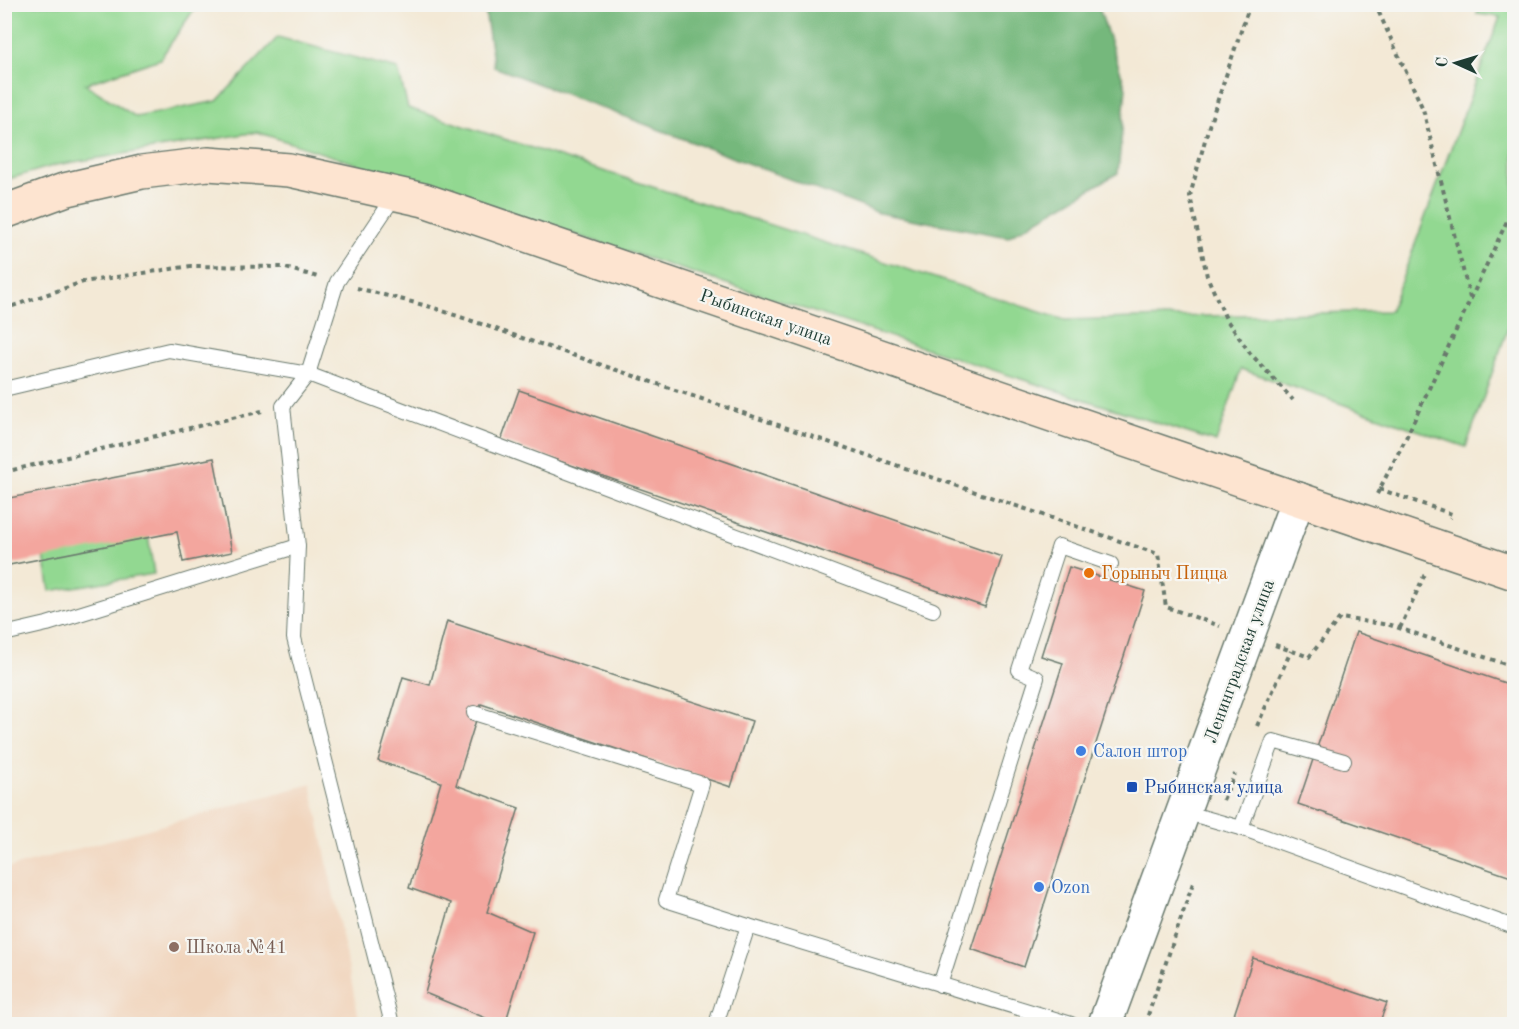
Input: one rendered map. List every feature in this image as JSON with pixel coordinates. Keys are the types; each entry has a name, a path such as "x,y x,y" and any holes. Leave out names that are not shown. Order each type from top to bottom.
{"main road":[{"name":"Рыбинская улица","path":"4,212 64,190 142,172 208,164 289,170 397,192 1515,573"}],"street":[{"name":"Ленинградская улица","path":"1106,1024 1298,499"}],"lane":[{"path":"392,1024 294,639 298,546 283,406 308,374 337,282 397,192"},
{"path":"4,389 169,350 308,374 933,610"},
{"path":"4,634 47,624 298,546"},
{"path":"940,985 1037,678 1019,670 1059,546 1111,564"},
{"path":"474,713 702,784 666,900 1071,1024"},
{"path":"1241,828 1273,741 1344,761"},
{"path":"1184,812 1241,828 1515,927"},
{"path":"716,1024 748,926"}],"path":[{"path":"1250,4 1208,129 1190,196 1207,276 1226,320 1250,353 1293,400"},
{"path":"1375,4 1423,109 1470,299"},
{"path":"1363,522 1405,440 1515,206"},
{"path":"4,309 83,282 190,266 282,267 431,307 1158,554 1166,606"},
{"path":"4,472 283,406"},
{"path":"1309,657 1340,618 1390,625 1515,667"}],"shaded area":[{"name":"Школа №41","path":"311,784 360,1024 5,1024 5,869"}],"green space":[{"path":"5,5 197,5 160,59 85,84 136,117 217,101 278,37 398,69 408,108 1065,320 1390,311 1500,17 1477,14 1479,5 1514,5 1514,311 1466,447 1241,369 1216,442 257,132 56,165 5,180"},
{"path":"484,5 1098,5 1126,88 1118,173 1008,237 879,213 494,67"},
{"path":"142,497 154,574 50,591 37,514"}],"building":[{"path":"519,390 1002,557 985,607 501,441"},
{"path":"214,458 232,552 183,562 177,532 4,566 4,499"},
{"path":"1069,567 1145,591 1024,967 971,949 1063,663 1041,656"},
{"path":"447,621 752,721 731,787 481,704 456,785 519,808 487,912 533,932 505,1024 500,1024 425,993 451,903 409,888 441,782 378,761 403,677 430,685"},
{"path":"1356,632 1514,686 1514,878 1298,804"},
{"path":"1253,958 1387,1003 1379,1024 1231,1024"}],"place":[{"name":"Горыныч Пицца","path":"1089,573"},
{"name":"Салон штор","path":"1081,751"},
{"name":"Рыбинская улица","path":"1132,787"},
{"name":"Ozon","path":"1039,887"},
{"name":"Школа №41","path":"174,947"}]}
